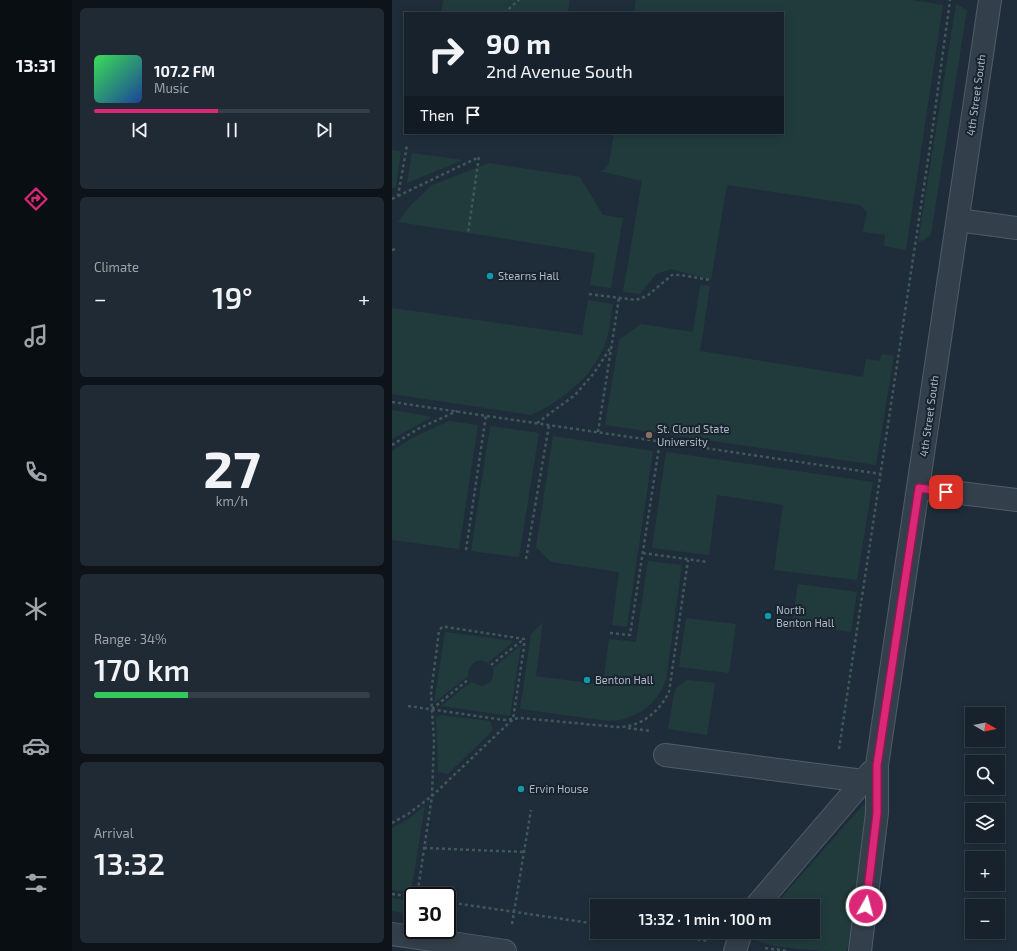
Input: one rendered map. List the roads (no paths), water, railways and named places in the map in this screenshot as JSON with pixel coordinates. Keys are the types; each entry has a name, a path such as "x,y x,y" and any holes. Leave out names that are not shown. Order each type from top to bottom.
{"street":[{"name":"4th Street South","path":"860,951 877,813 877,765 990,0"},
{"path":"958,220 1017,228"},
{"path":"919,488 1017,500"},
{"path":"665,755 863,781"},
{"path":"762,899 877,765"},
{"path":"392,934 505,951"},
{"path":"735,951 739,939"}],"place":[{"name":"Stearns Hall","path":"490,276"},
{"name":"St. Cloud State University","path":"649,435"},
{"name":"North Benton Hall","path":"768,616"},
{"name":"Benton Hall","path":"587,680"},
{"name":"Ervin House","path":"521,789"}]}
